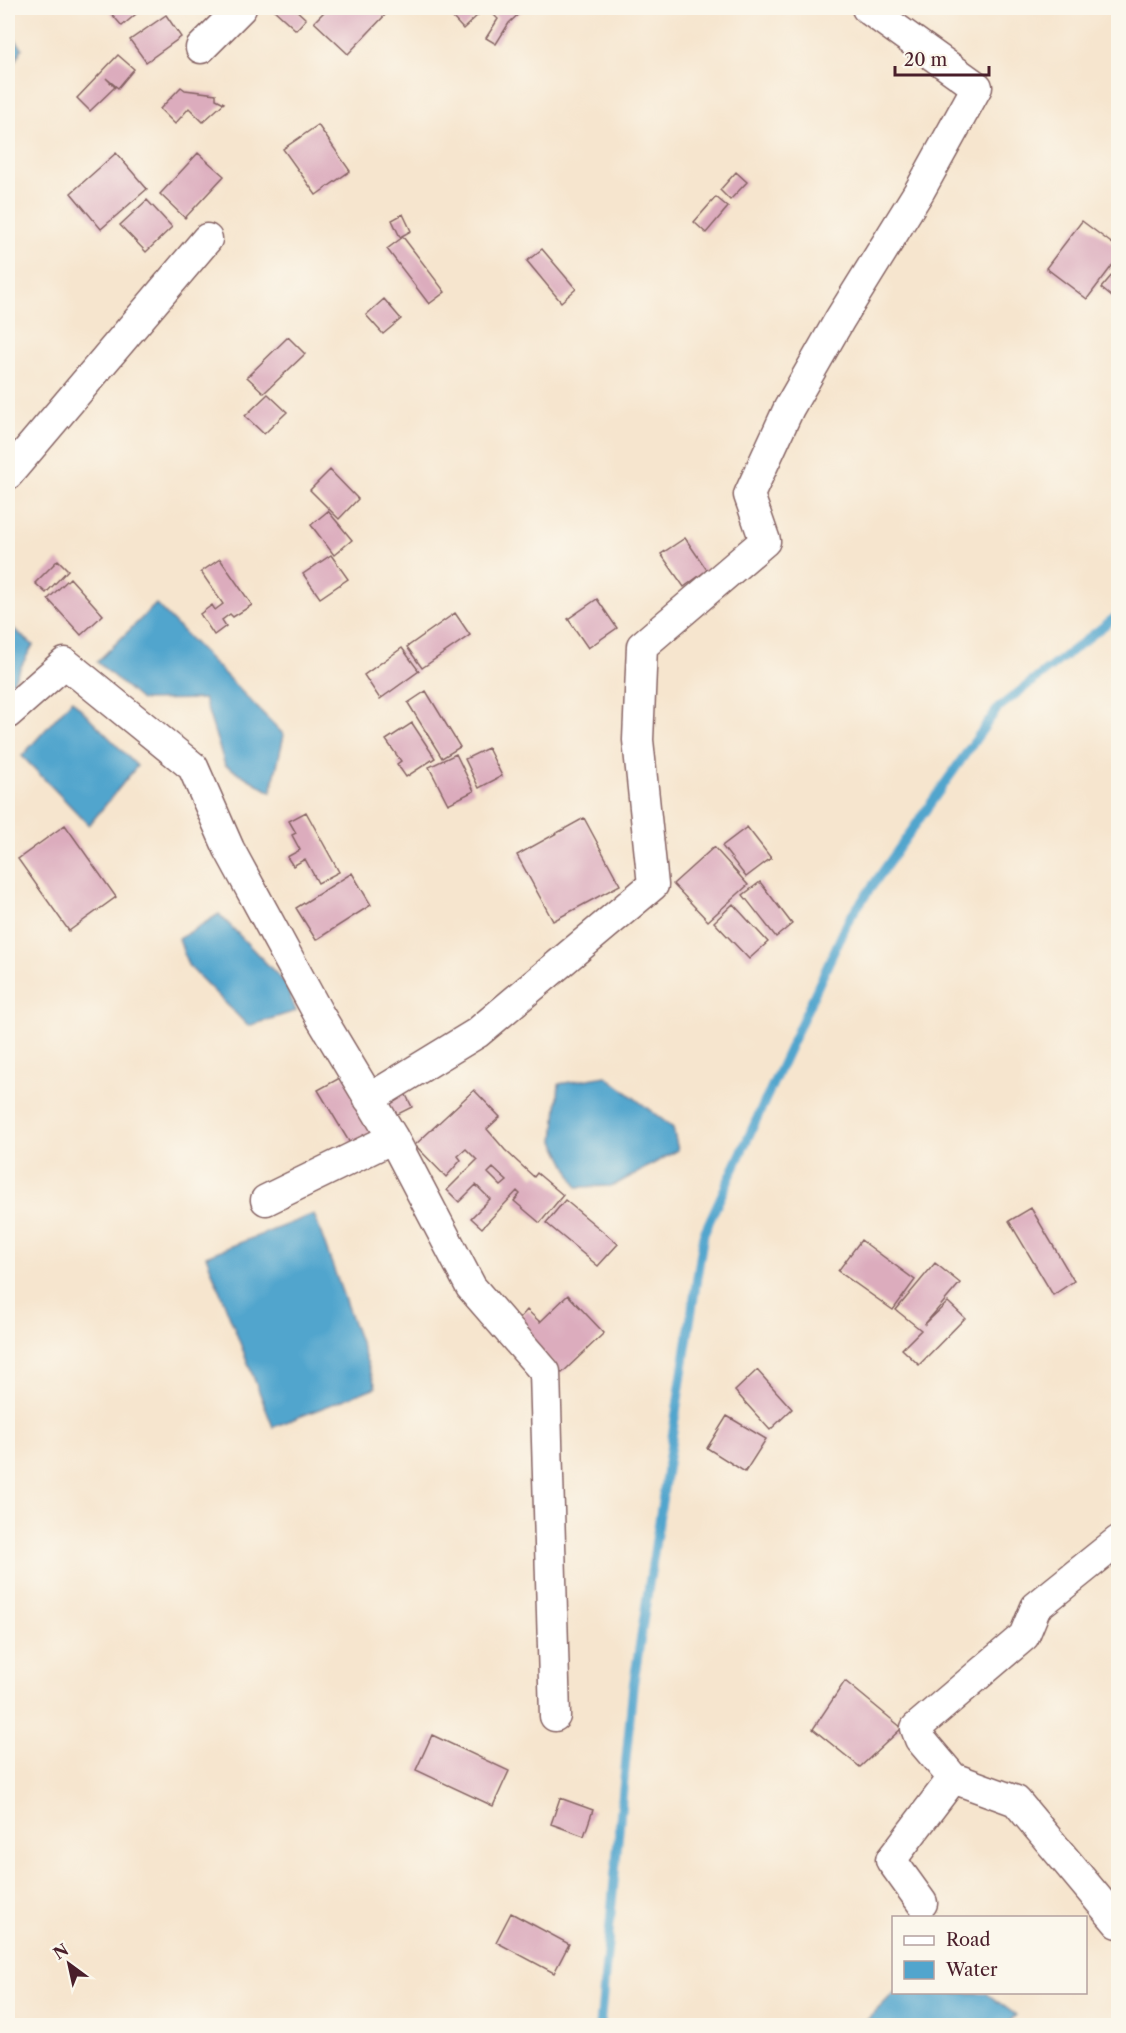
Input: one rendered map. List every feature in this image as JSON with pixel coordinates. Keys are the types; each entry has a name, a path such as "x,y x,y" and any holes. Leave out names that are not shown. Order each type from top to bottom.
{"street":[{"path":"201,48 241,8"},
{"path":"369,1099 477,1033 653,885 638,740 642,646 765,541 749,495 789,408 840,319 920,190 977,87 867,8"},
{"path":"8,474 207,239"},
{"path":"8,713 64,663 193,767 229,849 318,1012 393,1138 471,1287 545,1372 555,1716"},
{"path":"266,1200 393,1138"},
{"path":"1119,1541 1036,1606 1024,1636 916,1728 920,1739 953,1778 1016,1802 1119,1923"},
{"path":"922,1903 891,1860 953,1778"}],"water":[{"path":"8,30 22,48 14,64 8,66"},
{"path":"156,604 284,735 271,792 225,765 204,699 141,700 97,662"},
{"path":"8,624 33,645 8,690"},
{"path":"72,700 137,766 89,825 22,756"},
{"path":"219,914 285,983 296,1011 248,1026 188,965 179,939"},
{"path":"606,1076 673,1128 678,1150 613,1186 577,1187 554,1141 559,1084"},
{"path":"314,1214 376,1387 273,1427 206,1256"},
{"path":"893,1994 987,1994 1016,2015 1006,2025 862,2025"}],"building":[{"path":"114,8 143,8 122,26 110,12"},
{"path":"272,8 294,8 306,19 296,30"},
{"path":"328,8 381,8 387,13 348,54 314,22"},
{"path":"444,8 472,8 478,15 463,29"},
{"path":"487,8 525,8 509,23 496,44 486,38 498,19"},
{"path":"166,15 181,37 146,62 130,40"},
{"path":"118,55 134,69 118,88 106,78 115,87 90,111 77,98"},
{"path":"181,87 185,90 216,94 216,99 224,103 203,122 189,108 175,124 160,109"},
{"path":"318,125 350,171 316,195 283,149"},
{"path":"116,153 147,189 101,229 71,193"},
{"path":"198,153 224,176 185,218 160,194"},
{"path":"736,172 747,182 730,200 720,190"},
{"path":"716,197 728,207 706,233 694,222"},
{"path":"147,200 172,227 146,252 120,225"},
{"path":"403,214 411,231 400,237 392,220"},
{"path":"1082,221 1118,248 1118,258 1087,299 1046,268"},
{"path":"403,237 445,292 429,304 387,249"},
{"path":"542,249 576,289 561,302 527,261"},
{"path":"1118,268 1118,302 1101,288"},
{"path":"384,299 401,319 383,334 366,315"},
{"path":"288,337 305,354 264,393 247,377"},
{"path":"268,394 287,412 264,434 245,416"},
{"path":"330,470 358,499 339,519 310,490"},
{"path":"328,511 352,540 334,555 311,525"},
{"path":"685,538 707,570 684,587 661,554"},
{"path":"331,555 348,579 320,598 303,574"},
{"path":"220,559 252,605 233,617 230,614 222,620 226,626 214,635 200,614 212,605 215,610 223,604 201,572"},
{"path":"58,560 68,570 46,593 35,583"},
{"path":"70,578 103,615 81,635 48,599"},
{"path":"597,599 617,628 588,648 568,619"},
{"path":"455,613 470,635 422,668 407,647"},
{"path":"402,648 419,671 380,699 364,675"},
{"path":"426,691 460,747 442,758 408,703"},
{"path":"412,723 435,758 406,777 397,764 401,761 386,740"},
{"path":"488,748 502,776 479,788 465,759"},
{"path":"456,754 474,791 448,804 429,767"},
{"path":"306,812 339,872 318,883 305,859 293,866 287,857 300,850 292,835 296,833 289,821"},
{"path":"584,818 620,885 553,921 517,855"},
{"path":"65,825 116,897 69,931 18,859"},
{"path":"747,827 771,858 746,877 722,846"},
{"path":"714,847 748,885 708,921 673,884"},
{"path":"352,873 371,905 316,940 296,908"},
{"path":"760,882 792,924 776,937 743,895"},
{"path":"733,904 768,942 749,959 714,922"},
{"path":"347,1074 380,1128 351,1145 318,1090"},
{"path":"474,1090 500,1117 487,1129 505,1150 534,1177 537,1173 563,1195 540,1223 514,1201 520,1194 517,1191 482,1228 471,1218 490,1199 476,1185 459,1202 447,1190 477,1160 466,1149 458,1156 461,1160 446,1177 415,1145","holes":["493,1168 507,1181 501,1186 488,1173"]},
{"path":"404,1091 412,1107 390,1118 382,1103"},
{"path":"565,1200 618,1244 598,1266 546,1223"},
{"path":"1031,1208 1074,1281 1053,1295 1009,1221"},
{"path":"861,1240 915,1280 893,1310 838,1271"},
{"path":"935,1263 960,1283 924,1325 948,1302 965,1318 919,1365 902,1349 921,1330 896,1310"},
{"path":"568,1295 604,1333 562,1373 526,1335 517,1321 527,1310 540,1322"},
{"path":"757,1370 792,1409 770,1430 735,1391"},
{"path":"727,1416 766,1439 745,1472 707,1448"},
{"path":"845,1681 902,1728 860,1767 813,1729"},
{"path":"432,1735 509,1771 493,1806 416,1770"},
{"path":"560,1798 593,1810 584,1836 551,1824"},
{"path":"511,1913 569,1944 554,1973 496,1942"}],"waterway":[{"path":"600,2026 633,1687 704,1233 849,919 998,708 1118,615"}]}
